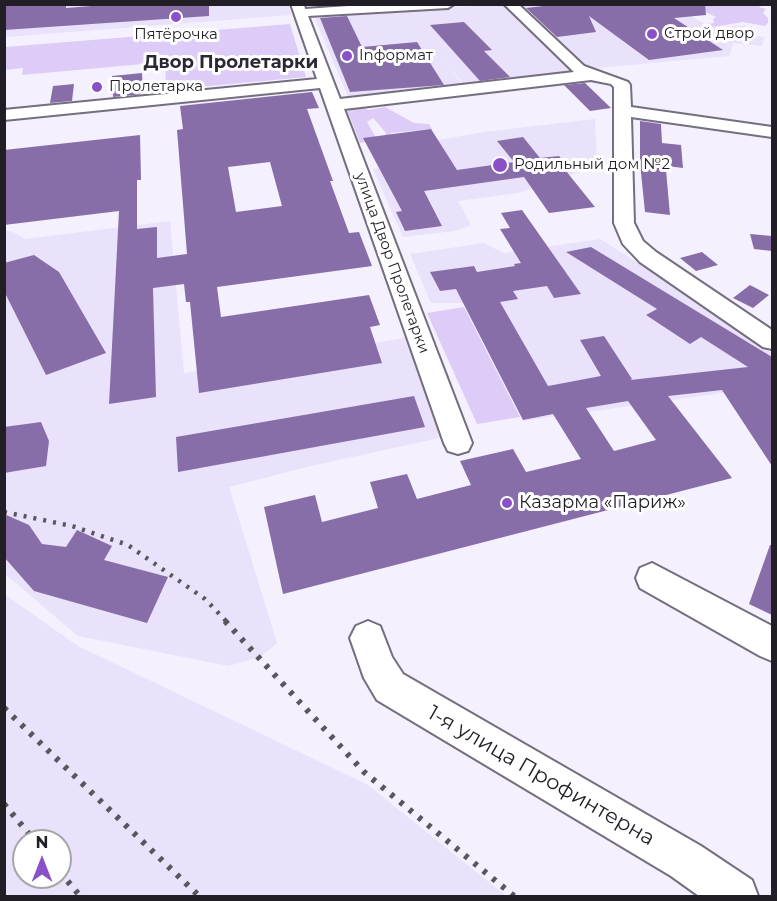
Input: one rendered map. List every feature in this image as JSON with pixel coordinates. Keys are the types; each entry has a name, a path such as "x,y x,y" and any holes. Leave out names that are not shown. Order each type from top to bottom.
{"street":[{"path":"298,9 448,4"},
{"path":"510,4 579,69 621,84 624,223 631,240 648,257 772,341"},
{"name":"улица Двор Пролетарки","path":"298,9 458,443"},
{"path":"334,105 591,75"},
{"path":"4,115 326,83"},
{"path":"621,111 772,132"},
{"path":"652,578 772,644"},
{"name":"1-я улица Профинтерна","path":"368,638 376,666 390,687 687,861 736,897"}],"shaded area":[{"path":"288,4 291,15 5,37 4,5"},
{"path":"505,5 575,74 464,85 444,59 464,87 349,99 313,14"},
{"path":"515,5 673,5 711,28 746,25 747,35 764,37 762,46 733,43 729,56 587,69"},
{"path":"761,5 759,7 766,9 763,13 768,18 768,23 765,26 743,22 713,27 708,24 714,23 713,19 716,17 693,6"},
{"path":"290,24 306,77 166,90 165,62 22,75 23,68 5,70 5,47"},
{"path":"357,103 368,110 385,107 414,123 429,124 432,129 391,133 390,138 385,138 386,133 373,118 367,122 375,136 383,139 360,143 346,107"},
{"name":"Родильный дом №2","path":"595,119 597,166 518,193 458,201 470,223 469,226 455,231 403,237 373,169 411,164 416,144 484,132"},
{"path":"170,221 184,373 405,338 444,437 311,466 229,487 277,643 260,657 228,666 78,636 5,574 4,231 11,231 25,239"},
{"path":"600,239 772,347 772,386 523,421 463,303 431,303 410,254 484,243 503,253"},
{"path":"464,307 520,417 477,424 427,313"},
{"path":"4,594 78,646 368,785 506,896 5,896"}],"building":[{"path":"4,4 66,4 66,8 117,4 209,4 209,16 4,30"},
{"path":"561,4 705,4 706,15 674,18 723,50 649,60 589,16 596,32 557,37 526,8"},
{"path":"347,16 362,47 417,42 444,85 350,92 320,18"},
{"path":"464,22 492,50 484,51 510,77 480,81 430,25"},
{"path":"142,73 143,94 113,97 112,76"},
{"path":"585,83 611,108 590,111 564,85"},
{"path":"74,84 72,101 50,103 53,86"},
{"path":"312,92 319,108 307,109 333,181 330,181 349,233 359,232 372,266 217,287 221,317 369,295 380,325 370,327 382,363 199,393 190,302 186,302 184,284 153,288 156,397 109,404 119,211 4,225 4,150 140,135 141,180 137,180 137,229 157,227 157,258 187,254 177,130 183,129 180,106","holes":["270,162 282,206 236,212 228,167"]},
{"path":"640,121 661,124 662,143 681,145 683,168 667,166 666,170 670,215 645,212 640,163"},
{"path":"431,129 457,170 514,162 497,141 523,137 540,158 559,156 572,171 566,171 595,207 549,213 524,177 424,191 442,226 405,231 396,212 402,211 363,138"},
{"path":"522,210 581,294 554,298 547,286 513,291 518,299 500,302 548,386 601,376 580,340 604,336 632,379 630,380 748,367 701,337 690,344 646,315 657,309 566,252 591,247 772,357 772,466 722,390 668,396 732,478 283,594 264,507 315,495 322,522 378,508 370,482 407,474 417,499 471,485 460,461 513,449 526,472 581,459 553,414 523,420 456,289 440,291 430,272 474,266 477,272 521,263 500,229 510,228 501,213","holes":["628,401 656,440 614,451 586,408"]},
{"path":"750,234 772,236 772,251 754,249"},
{"path":"702,252 718,265 696,271 680,258"},
{"path":"34,255 59,272 106,353 46,375 4,291 4,263"},
{"path":"750,285 769,295 753,308 733,298"},
{"path":"414,396 425,427 178,472 176,437"},
{"path":"41,422 49,441 46,466 4,473 4,427"},
{"path":"4,514 29,525 42,544 66,547 77,530 112,546 104,560 168,577 147,623 34,591 4,557"},
{"path":"770,545 772,545 772,615 749,604"}],"railway":[{"path":"4,512 72,526 128,545 205,599 227,622"},
{"path":"225,621 364,772 514,896"},
{"path":"4,708 199,896"},
{"path":"4,804 25,829"},
{"path":"72,886 80,896"}],"place":[{"name":"Пятёрочка","path":"176,17"},
{"name":"Строй двор","path":"652,34"},
{"name":"Inформат","path":"347,56"},
{"name":"Пролетарка","path":"97,87"},
{"name":"Родильный дом №2","path":"500,165"},
{"name":"Казарма «Париж»","path":"507,503"}],"district":[{"name":"Двор Пролетарки","path":"231,63"}]}
